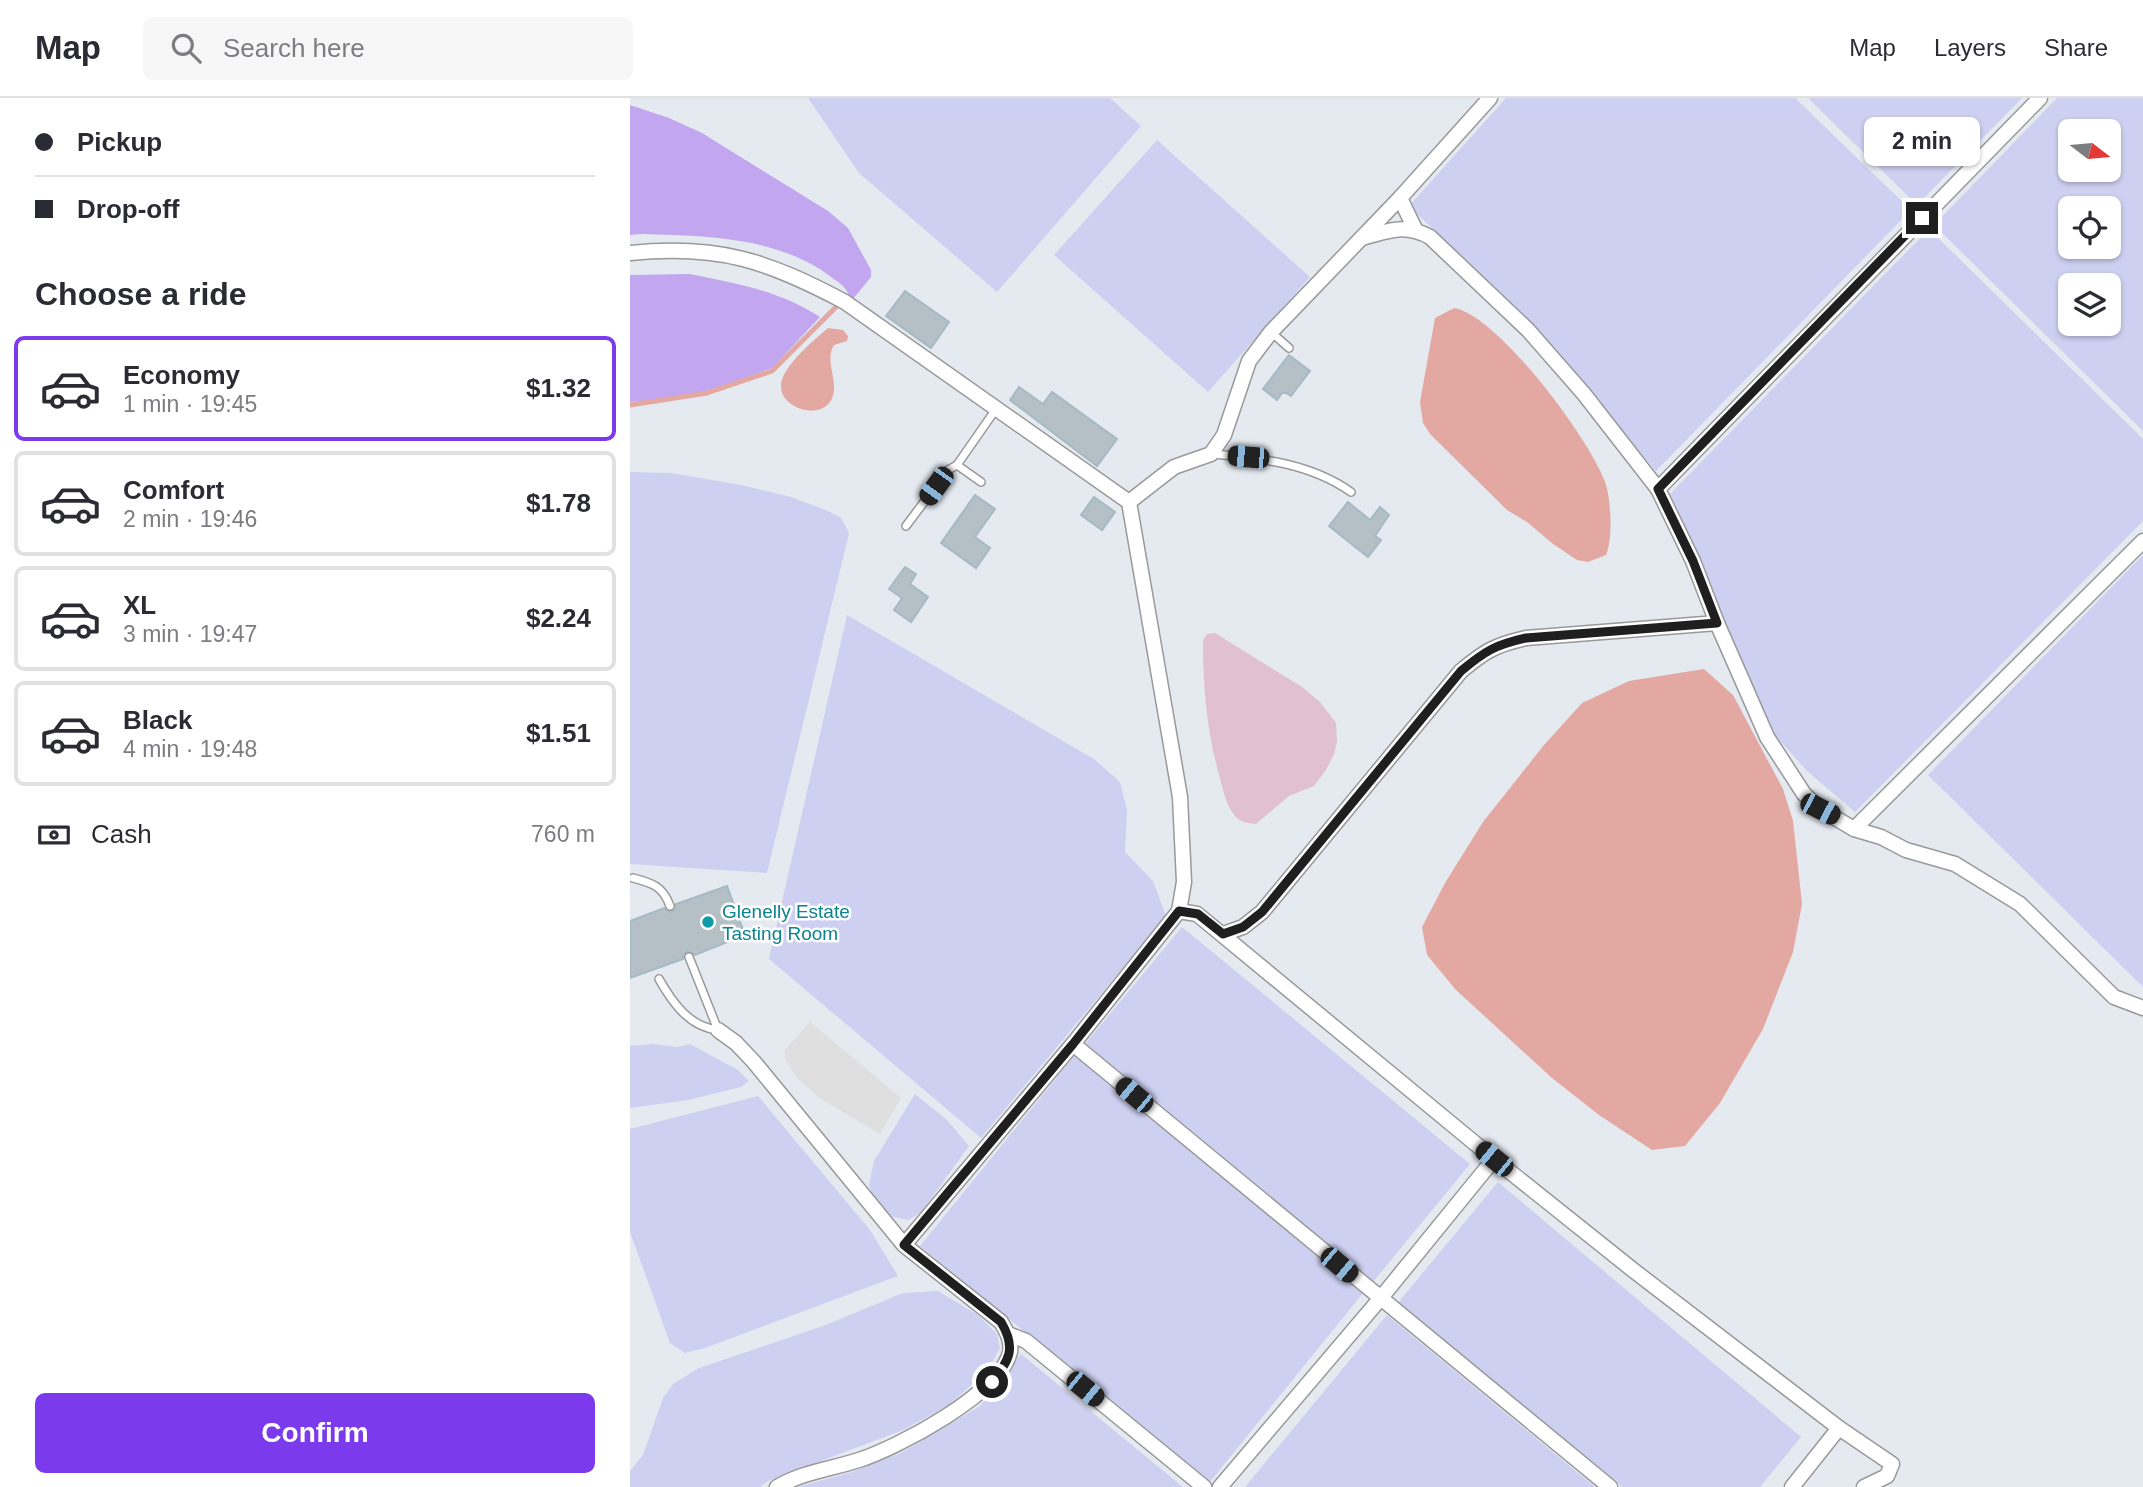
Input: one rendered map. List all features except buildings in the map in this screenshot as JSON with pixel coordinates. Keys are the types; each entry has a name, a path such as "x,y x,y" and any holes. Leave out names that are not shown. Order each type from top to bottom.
{"street":[{"path":"1129,502 1174,467 1211,454 1224,435 1249,360 1271,332 1400,198 1490,98"},
{"path":"1658,489 2040,98"},
{"path":"1400,198 1415,229"},
{"path":"1360,238 1398,229 1415,229 1430,237 1528,330 1584,394 1658,489 1693,561 1767,737 1804,794 1820,809 1854,829 1881,837 1906,850 1955,864 2021,904 2114,997 2143,1008"},
{"path":"630,253 658,250 703,251 752,260 802,279 845,302 1129,502 1180,797 1184,882 1179,911 1073,1044 904,1245"},
{"path":"1854,829 2143,541"},
{"path":"1223,934 1243,927 1262,912 1461,671 1480,654 1498,644 1526,638 1717,623"},
{"path":"1179,911 1198,914 1494,1159 1633,1270 1839,1428 1892,1464 1887,1476 1864,1487"},
{"path":"718,1030 749,1057 904,1245 1001,1322 1008,1335 1010,1350 1006,1363 992,1382 960,1407 894,1446 859,1460 817,1470 777,1487"},
{"path":"1073,1044 1610,1487"},
{"path":"1220,1487 1380,1299 1494,1159"},
{"path":"1008,1335 1026,1341 1204,1487"},
{"path":"1792,1487 1839,1428"}],"lane":[{"path":"1271,332 1289,348"},
{"path":"906,526 948,470 957,466 996,409"},
{"path":"1211,454 1248,457 1300,468 1333,480 1350,492"},
{"path":"957,466 981,482"},
{"path":"633,878 655,884 666,895 670,906"},
{"path":"659,979 671,1000 687,1017 705,1029 718,1030 689,957"}],"shaded area":[{"path":"808,98 1110,98 1141,126 997,292 859,173"},
{"path":"1506,98 1795,98 1911,210 1656,471 1537,330 1409,206"},
{"path":"1808,98 2022,98 1917,205"},
{"path":"2057,98 2143,98 2143,431 1934,225"},
{"path":"630,105 702,133 828,211 848,228 871,270 871,277 853,299 842,285 814,266 776,249 735,240 630,235"},
{"path":"1157,140 1310,277 1208,392 1054,255"},
{"path":"1929,229 2143,439 2143,521 1855,812 1807,771 1774,734 1668,496"},
{"path":"690,274 773,294 820,317 772,368 720,387 676,398 630,402 630,275"},
{"path":"1454,308 1473,316 1518,356 1542,383 1583,441 1598,466 1608,492 1610,530 1606,555 1588,562 1577,560 1553,544 1527,522 1507,510 1430,434 1423,423 1420,402 1435,318"},
{"path":"828,328 843,330 848,336 847,341 834,345 831,352 833,395 830,402 817,410 800,409 786,400 782,393 782,379 799,354"},
{"path":"630,472 671,473 791,497 841,518 849,533 767,873 630,864"},
{"path":"2143,555 2143,987 1928,775"},
{"path":"847,615 1094,759 1120,782 1127,810 1125,852 1153,881 1166,916 981,1138 769,959"},
{"path":"1215,633 1302,687 1320,702 1336,723 1337,742 1334,754 1314,786 1289,796 1256,824 1241,820 1230,809 1212,747 1205,694 1203,640 1207,634"},
{"path":"1704,669 1733,695 1783,789 1793,821 1802,904 1793,952 1763,1029 1720,1103 1685,1146 1652,1150 1599,1115 1552,1078 1456,990 1427,955 1422,927 1445,883 1483,822 1544,745 1582,703 1629,681"},
{"path":"1182,927 1470,1164 1373,1282 1085,1044"},
{"path":"810,1022 901,1098 880,1134 818,1097 797,1078 785,1059 785,1050"},
{"path":"653,1044 678,1047 690,1044 738,1070 749,1081 741,1087 688,1100 630,1108 630,1046"},
{"path":"1075,1055 1364,1292 1209,1483 920,1246"},
{"path":"915,1094 947,1120 969,1146 922,1211 909,1220 888,1216 873,1198 869,1185 874,1161"},
{"path":"758,1096 870,1230 898,1276 685,1353 670,1343 630,1232 630,1129"},
{"path":"1498,1182 1801,1437 1760,1487 1622,1487 1397,1304"},
{"path":"938,1291 978,1315 997,1334 1000,1348 987,1372 947,1406 903,1430 768,1481 760,1487 630,1487 630,1471 643,1455 663,1398 673,1384 699,1368 823,1326 903,1293"},
{"path":"1387,1315 1595,1487 1245,1487"},
{"path":"1021,1354 1183,1487 797,1487 852,1472 901,1453 980,1406"}],"waterway":[{"path":"630,405 707,393 772,371 836,307"}],"place":[{"name":"Glenelly Estate Tasting Room","path":"708,922"}],"route":[{"path":"992,1382 1006,1363 1010,1350 1008,1335 1001,1322 904,1245 1073,1044 1179,911 1198,914 1223,934 1243,927 1262,912 1461,671 1480,654 1498,644 1526,638 1717,623 1693,561 1658,489 1922,218"}]}
